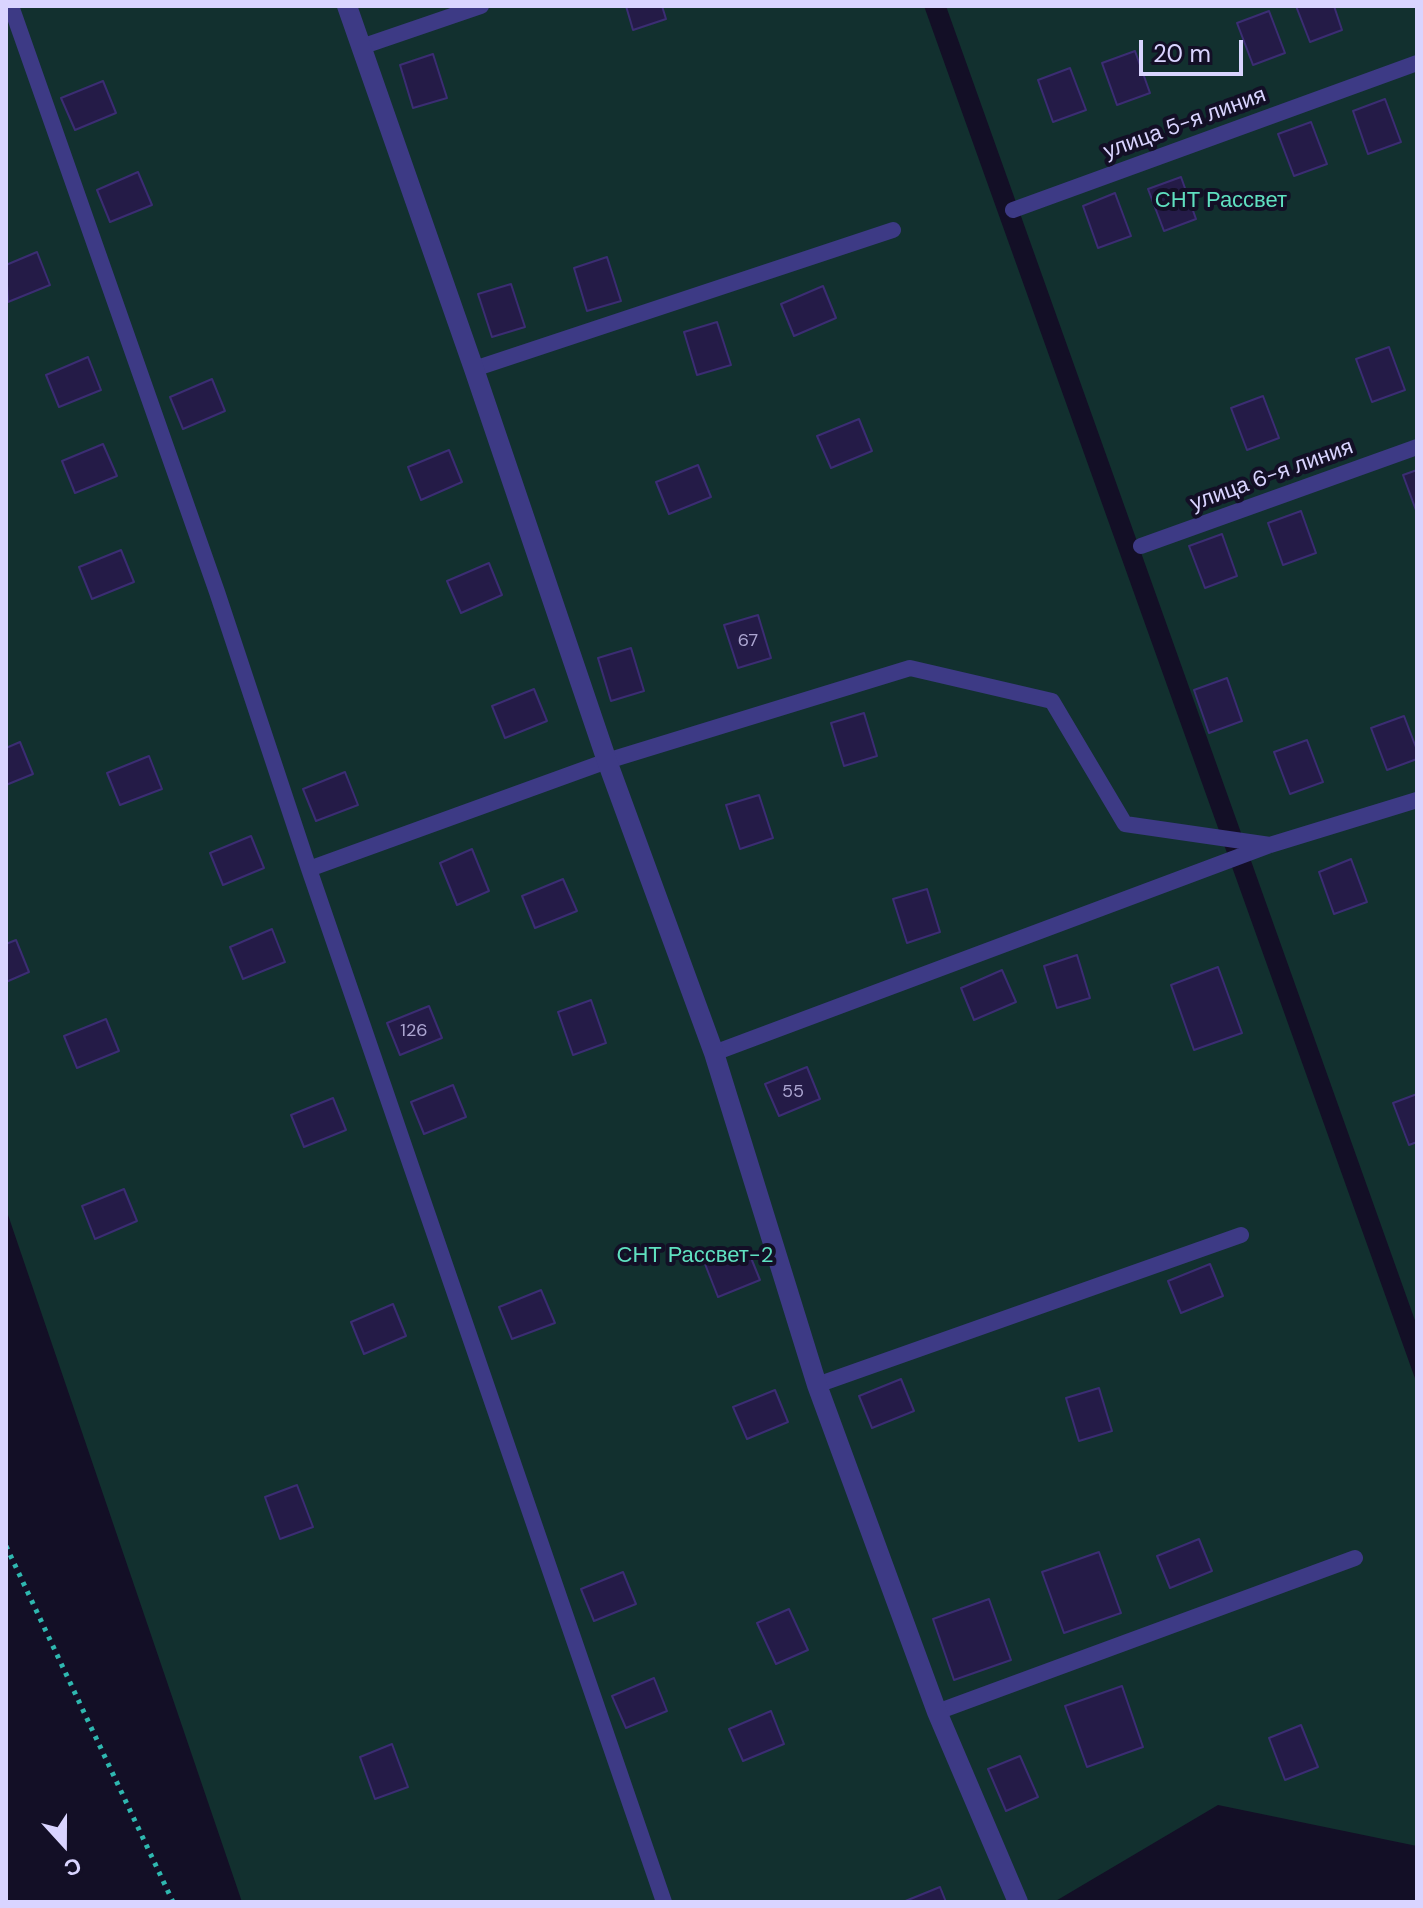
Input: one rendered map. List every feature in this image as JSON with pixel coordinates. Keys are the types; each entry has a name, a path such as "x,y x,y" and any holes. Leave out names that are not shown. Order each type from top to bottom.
{"street":[{"path":"347,6 607,761 714,1053 817,1385 937,1712 1018,1902"}],"lane":[{"path":"11,6 217,592 664,1902"},
{"path":"361,47 481,6"},
{"name":"улица 5-я линия","path":"1013,210 1417,63"},
{"path":"474,369 893,230"},
{"name":"улица 6-я линия","path":"1141,546 1417,447"},
{"path":"309,869 607,761 910,668 1052,701 1125,824 1270,845"},
{"path":"714,1053 1270,845 1417,800"},
{"path":"817,1385 1241,1235"},
{"path":"937,1712 1355,1558"}],"path":[{"path":"6,1546 173,1902"}],"green space":[{"name":"СНТ Рассвет-2","path":"6,6 924,6 1417,1384 1417,1846 1218,1805 1054,1902 242,1902 6,1209"},
{"name":"СНТ Рассвет","path":"946,6 1417,6 1417,1326"}],"building":[{"path":"626,6 662,6 666,19 633,30"},
{"path":"1296,6 1334,6 1342,30 1310,42"},
{"path":"1269,11 1285,53 1253,65 1237,23"},
{"path":"1135,51 1150,93 1117,105 1102,63"},
{"path":"433,54 447,98 413,108 400,65"},
{"path":"1070,68 1086,110 1053,122 1038,80"},
{"path":"103,81 116,113 75,130 61,98"},
{"path":"1385,99 1401,142 1368,154 1353,111"},
{"path":"1311,122 1327,164 1294,176 1278,134"},
{"path":"138,172 152,205 110,222 97,190"},
{"path":"1181,177 1196,219 1164,231 1148,189"},
{"path":"1115,193 1131,236 1098,248 1083,206"},
{"path":"37,252 50,285 8,302 6,265"},
{"path":"607,257 621,301 587,311 574,268"},
{"path":"511,284 525,327 492,337 478,294"},
{"path":"823,286 836,318 794,336 781,304"},
{"path":"717,322 731,365 697,375 684,332"},
{"path":"1389,347 1405,390 1372,402 1356,359"},
{"path":"88,357 101,390 59,407 46,375"},
{"path":"212,379 225,411 183,429 170,397"},
{"path":"1263,396 1279,438 1247,450 1231,408"},
{"path":"859,419 872,451 831,468 817,436"},
{"path":"103,444 117,476 75,493 62,461"},
{"path":"449,450 462,482 421,500 408,467"},
{"path":"698,465 711,497 669,514 656,482"},
{"path":"1417,470 1417,513 1403,475"},
{"path":"1301,511 1316,553 1283,565 1268,523"},
{"path":"1222,534 1237,576 1205,588 1189,546"},
{"path":"121,550 134,582 92,599 79,567"},
{"path":"489,563 502,595 461,613 447,581"},
{"path":"758,615 771,658 738,668 724,625"},
{"path":"631,648 644,691 611,701 598,658"},
{"path":"1227,678 1242,721 1209,733 1194,690"},
{"path":"534,689 547,721 505,738 492,706"},
{"path":"864,713 877,756 844,766 831,723"},
{"path":"1404,716 1417,750 1417,759 1387,770 1371,728"},
{"path":"1307,740 1323,782 1290,794 1274,752"},
{"path":"20,742 33,774 6,785 6,748"},
{"path":"149,756 162,789 120,805 107,773"},
{"path":"345,772 358,805 316,821 303,789"},
{"path":"759,795 773,838 740,849 726,805"},
{"path":"251,836 264,868 223,885 210,853"},
{"path":"472,849 489,891 457,905 440,863"},
{"path":"1351,859 1367,902 1334,914 1319,872"},
{"path":"563,879 577,911 535,928 522,896"},
{"path":"927,889 940,932 907,943 893,899"},
{"path":"272,929 285,962 243,979 230,947"},
{"path":"16,940 29,972 6,982 6,944"},
{"path":"1077,955 1090,998 1057,1008 1044,966"},
{"path":"1218,967 1242,1033 1194,1050 1171,985"},
{"path":"1002,970 1016,1002 974,1020 961,988"},
{"path":"591,1000 606,1043 573,1055 558,1012"},
{"path":"429,1006 442,1038 400,1055 387,1023"},
{"path":"106,1019 119,1051 77,1068 64,1036"},
{"path":"807,1067 820,1099 779,1116 765,1084"},
{"path":"453,1085 466,1117 424,1134 411,1102"},
{"path":"1417,1094 1417,1142 1409,1145 1393,1103"},
{"path":"333,1098 346,1130 304,1147 291,1115"},
{"path":"124,1189 137,1221 95,1239 82,1206"},
{"path":"747,1248 760,1280 718,1297 705,1264"},
{"path":"1210,1264 1223,1296 1181,1313 1168,1281"},
{"path":"541,1290 555,1323 512,1339 499,1307"},
{"path":"393,1304 406,1336 364,1354 351,1322"},
{"path":"901,1379 914,1411 872,1428 859,1396"},
{"path":"1099,1388 1112,1431 1079,1441 1066,1398"},
{"path":"775,1390 788,1422 747,1439 733,1407"},
{"path":"297,1485 313,1527 280,1539 265,1497"},
{"path":"1199,1539 1212,1571 1170,1588 1157,1556"},
{"path":"1099,1552 1121,1613 1064,1633 1042,1572"},
{"path":"623,1572 636,1604 594,1621 581,1589"},
{"path":"989,1599 1011,1660 954,1680 933,1619"},
{"path":"789,1609 808,1650 776,1664 757,1623"},
{"path":"654,1678 667,1711 626,1728 612,1696"},
{"path":"1122,1686 1143,1747 1087,1767 1065,1706"},
{"path":"771,1711 784,1744 743,1761 729,1729"},
{"path":"1301,1725 1318,1767 1285,1780 1269,1738"},
{"path":"392,1744 408,1787 375,1799 360,1757"},
{"path":"1020,1756 1038,1797 1006,1811 988,1769"},
{"path":"940,1887 946,1902 903,1902"}]}
